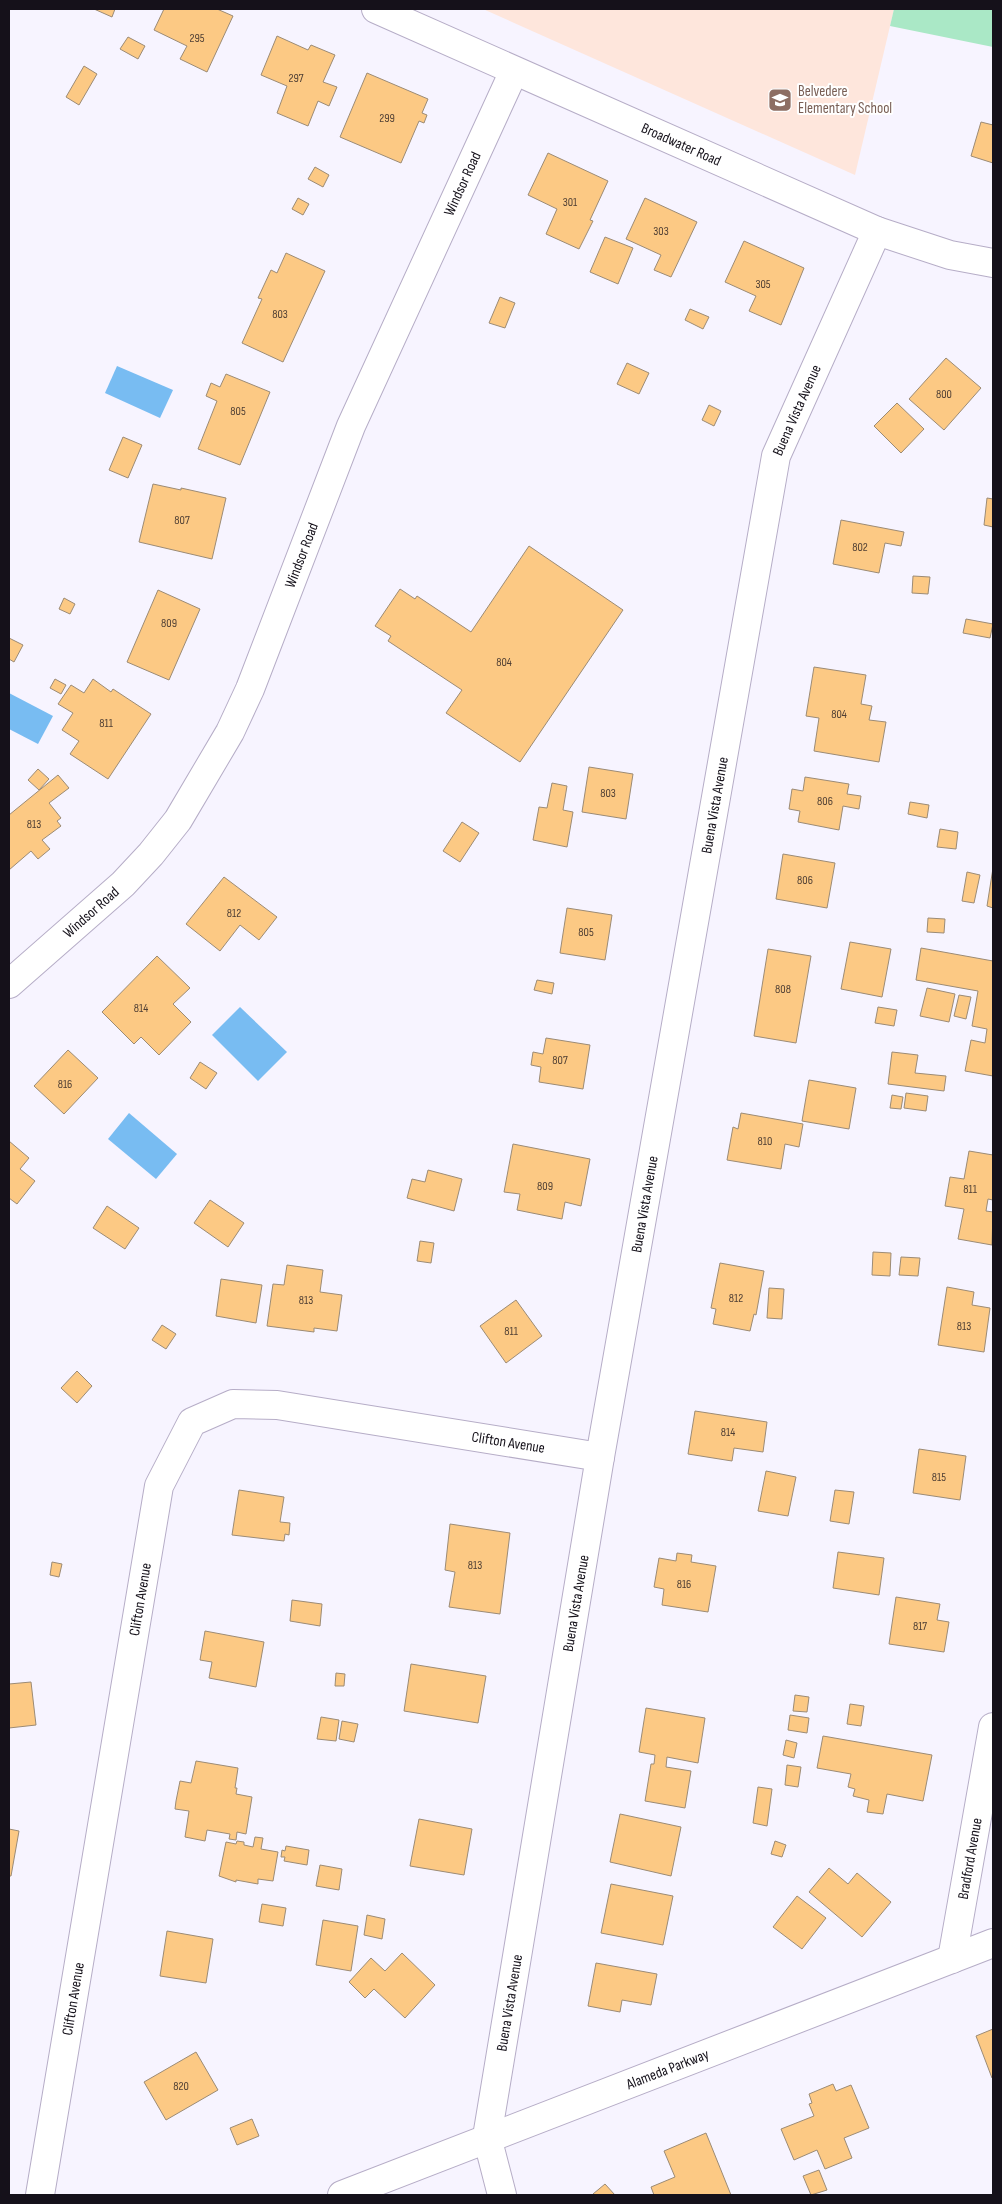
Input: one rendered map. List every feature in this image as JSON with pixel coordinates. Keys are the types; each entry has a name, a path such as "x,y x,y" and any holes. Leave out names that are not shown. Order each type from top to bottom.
{"street":[{"name":"Broadwater Road","path":"376,9 877,231 950,254 993,263"},
{"name":"Windsor Road","path":"9,984 123,884 151,854 178,820 230,732 250,688 351,426 514,71"},
{"name":"Buena Vista Avenue","path":"502,2195 487,2137 600,1457 776,456 877,231"},
{"name":"Clifton Avenue","path":"40,2195 159,1486 192,1422 233,1404 276,1405 600,1457"},
{"name":"Bradford Avenue","path":"952,1959 993,1727"},
{"name":"Alameda Parkway","path":"342,2195 487,2137 993,1943"}],"shaded area":[{"name":"Belvedere Elementary School","path":"483,9 894,9 855,175"}],"green space":[{"path":"894,9 993,9 993,47 890,26"}],"water":[{"path":"117,366 173,390 160,418 105,393"},
{"path":"9,693 53,716 38,744 9,729"},
{"path":"240,1007 287,1052 258,1081 212,1035"},
{"path":"129,1113 177,1154 156,1179 108,1139"}],"building":[{"path":"94,9 115,9 112,17"},
{"path":"164,9 217,9 233,16 207,72 180,59 187,46 154,30"},
{"path":"277,36 308,50 311,45 335,55 323,82 337,87 329,106 318,101 308,126 277,113 287,86 261,75"},
{"path":"128,37 145,46 138,59 120,49"},
{"path":"84,66 97,74 79,105 66,97"},
{"path":"367,73 428,99 422,113 427,115 424,123 419,121 401,163 340,137"},
{"path":"981,122 993,125 993,163 971,156"},
{"path":"548,153 608,181 590,220 593,221 579,249 546,234 557,209 528,195"},
{"path":"315,167 329,175 323,187 308,179"},
{"path":"298,198 309,204 303,215 292,209"},
{"path":"645,198 697,222 671,277 654,270 661,255 626,239"},
{"path":"605,237 633,248 618,284 590,272"},
{"path":"744,241 804,268 781,325 749,311 756,296 725,282"},
{"path":"286,253 325,271 283,362 242,343 262,299 258,298 271,270 277,273"},
{"path":"500,297 515,303 505,328 489,323"},
{"path":"690,309 709,317 703,329 685,320"},
{"path":"946,358 981,388 944,430 909,399"},
{"path":"627,363 649,373 639,394 617,384"},
{"path":"226,374 270,392 240,465 198,449 217,401 206,396 211,383 220,387"},
{"path":"897,403 924,429 901,453 874,426"},
{"path":"709,405 721,411 714,426 702,420"},
{"path":"123,437 142,445 128,478 109,470"},
{"path":"153,484 226,498 212,559 139,542"},
{"path":"987,498 993,499 993,527 984,525"},
{"path":"841,520 904,532 901,546 885,543 879,573 833,564"},
{"path":"529,546 623,610 520,762 446,713 462,690 388,641 391,636 375,626 400,589 415,599 417,596 471,632"},
{"path":"913,576 930,577 928,594 912,593"},
{"path":"158,590 200,609 169,680 127,662"},
{"path":"64,598 75,604 70,614 59,609"},
{"path":"966,619 993,624 990,638 963,633"},
{"path":"9,638 23,645 14,662 9,659"},
{"path":"814,667 866,675 861,704 872,706 869,720 886,722 879,762 814,751 819,718 806,716"},
{"path":"55,679 66,685 61,694 50,688"},
{"path":"93,679 111,692 113,689 151,714 108,779 70,754 79,741 62,730 73,713 58,704 71,685 84,693"},
{"path":"589,767 633,774 626,819 582,812"},
{"path":"38,769 49,779 39,790 28,780"},
{"path":"58,775 69,788 49,803 61,818 57,821 61,826 42,840 50,849 38,859 31,851 9,870 9,815"},
{"path":"805,777 849,784 847,794 861,796 859,809 843,806 839,830 798,822 800,811 789,809 792,789 803,791"},
{"path":"552,783 567,786 563,810 573,812 567,847 533,840 539,807 547,808"},
{"path":"910,802 929,805 927,818 908,814"},
{"path":"462,822 479,833 460,862 443,851"},
{"path":"940,829 958,832 956,849 937,847"},
{"path":"783,854 835,863 827,908 776,899"},
{"path":"993,868 993,908 987,906"},
{"path":"967,872 980,875 974,903 962,901"},
{"path":"224,877 277,917 259,940 240,925 220,951 186,924"},
{"path":"567,908 612,915 605,960 560,953"},
{"path":"928,918 945,919 944,933 927,932"},
{"path":"850,942 891,949 882,997 841,989"},
{"path":"921,948 993,961 993,1076 965,1071 971,1040 985,1043 987,1029 972,1026 978,991 916,980"},
{"path":"768,949 811,956 796,1043 754,1036"},
{"path":"157,956 190,988 173,1004 191,1022 159,1055 141,1037 134,1044 102,1012"},
{"path":"537,980 554,983 552,994 534,990"},
{"path":"927,988 955,994 949,1022 920,1016"},
{"path":"959,995 971,997 966,1019 954,1016"},
{"path":"878,1007 897,1010 894,1026 875,1023"},
{"path":"546,1038 590,1045 583,1089 539,1082 541,1067 531,1065 533,1052 543,1054"},
{"path":"68,1050 98,1078 64,1114 34,1086"},
{"path":"892,1052 918,1055 915,1073 946,1076 944,1091 888,1084"},
{"path":"200,1062 217,1073 206,1089 190,1078"},
{"path":"809,1080 856,1088 849,1129 802,1121"},
{"path":"906,1093 928,1096 926,1111 904,1108"},
{"path":"892,1095 903,1097 901,1109 890,1108"},
{"path":"741,1113 803,1124 799,1147 785,1144 781,1169 727,1160 733,1127 738,1129"},
{"path":"9,1141 29,1158 20,1169 35,1181 17,1204 9,1198"},
{"path":"513,1144 590,1159 581,1206 565,1202 562,1219 517,1210 520,1194 504,1192"},
{"path":"969,1151 993,1155 993,1200 988,1199 986,1211 993,1212 992,1245 958,1239 964,1209 945,1206 950,1177 964,1179"},
{"path":"428,1170 462,1179 454,1211 407,1198 412,1179 425,1182"},
{"path":"210,1200 244,1223 228,1247 194,1223"},
{"path":"107,1206 139,1228 125,1249 93,1228"},
{"path":"420,1241 434,1243 431,1263 417,1261"},
{"path":"873,1252 891,1253 890,1276 872,1275"},
{"path":"901,1257 920,1258 918,1276 899,1275"},
{"path":"720,1263 764,1271 756,1315 754,1314 750,1331 713,1324 716,1309 711,1308"},
{"path":"287,1265 323,1270 320,1292 342,1295 337,1331 314,1328 314,1332 267,1326 273,1284 284,1285"},
{"path":"221,1279 262,1285 256,1323 216,1316"},
{"path":"947,1287 974,1292 972,1305 990,1308 984,1352 938,1345"},
{"path":"769,1288 784,1289 782,1319 767,1318"},
{"path":"516,1300 542,1336 506,1363 480,1326"},
{"path":"162,1325 176,1334 166,1349 152,1340"},
{"path":"77,1371 92,1386 77,1403 61,1388"},
{"path":"695,1411 767,1422 763,1452 734,1448 732,1461 688,1454"},
{"path":"919,1449 966,1456 960,1500 913,1493"},
{"path":"766,1471 796,1477 788,1516 758,1511"},
{"path":"239,1490 284,1497 280,1522 290,1523 289,1535 285,1534 284,1541 232,1535"},
{"path":"835,1490 854,1492 849,1524 830,1521"},
{"path":"450,1524 510,1533 500,1614 449,1607 455,1572 445,1570"},
{"path":"838,1552 884,1558 879,1595 833,1588"},
{"path":"677,1553 692,1555 691,1562 716,1566 708,1612 662,1605 664,1589 654,1587 659,1558 676,1561"},
{"path":"52,1562 62,1564 59,1577 50,1575"},
{"path":"896,1597 940,1604 937,1620 949,1622 944,1652 889,1644"},
{"path":"292,1600 322,1604 320,1626 290,1621"},
{"path":"205,1631 264,1642 256,1687 209,1678 212,1662 200,1660"},
{"path":"411,1664 486,1676 478,1723 404,1711"},
{"path":"336,1673 345,1674 344,1686 335,1686"},
{"path":"31,1682 36,1725 9,1728 9,1684"},
{"path":"795,1695 809,1697 807,1712 793,1711"},
{"path":"850,1704 864,1706 861,1726 847,1724"},
{"path":"646,1708 705,1718 698,1763 667,1757 666,1767 691,1771 685,1808 645,1801 651,1764 654,1764 655,1755 639,1752"},
{"path":"790,1715 809,1718 807,1733 788,1730"},
{"path":"321,1717 339,1720 336,1741 317,1739"},
{"path":"342,1721 358,1724 354,1742 339,1739"},
{"path":"823,1736 932,1755 923,1801 887,1794 883,1814 867,1812 869,1800 853,1796 855,1789 848,1787 851,1774 817,1768"},
{"path":"786,1740 797,1743 794,1758 783,1755"},
{"path":"196,1761 238,1768 236,1794 252,1797 246,1834 237,1832 236,1840 229,1839 230,1834 207,1830 205,1841 185,1837 189,1811 175,1809 176,1801 180,1781 191,1783"},
{"path":"787,1765 801,1767 798,1787 785,1785"},
{"path":"758,1787 772,1789 767,1826 753,1823"},
{"path":"620,1814 681,1827 671,1876 610,1862"},
{"path":"419,1819 472,1829 464,1875 410,1866"},
{"path":"9,1829 19,1831 11,1876 9,1876"},
{"path":"255,1837 263,1838 261,1849 278,1852 273,1881 258,1879 258,1884 236,1880 236,1882 219,1876 226,1842 236,1844 237,1841 244,1842 244,1845 253,1847"},
{"path":"775,1841 786,1845 782,1857 771,1854"},
{"path":"286,1846 309,1850 307,1865 284,1861 285,1857 281,1857 282,1850 285,1851"},
{"path":"320,1865 342,1869 339,1890 316,1886"},
{"path":"829,1868 848,1884 857,1873 891,1902 862,1937 809,1892"},
{"path":"611,1884 673,1896 663,1945 601,1933"},
{"path":"797,1896 826,1918 802,1949 773,1927"},
{"path":"262,1904 286,1908 283,1926 259,1922"},
{"path":"367,1915 385,1919 382,1939 364,1935"},
{"path":"323,1920 358,1926 351,1971 316,1965"},
{"path":"167,1931 213,1939 206,1983 160,1976"},
{"path":"402,1953 435,1985 405,2018 374,1989 365,1998 349,1982 371,1958 385,1971"},
{"path":"596,1963 657,1974 651,2005 622,2000 620,2012 588,2006"},
{"path":"993,2029 993,2077 992,2078 976,2036"},
{"path":"196,2052 218,2090 166,2120 144,2082"},
{"path":"833,2084 836,2091 851,2085 869,2128 844,2138 852,2158 825,2169 817,2150 794,2160 781,2129 814,2116 809,2104 812,2103 809,2094"},
{"path":"252,2119 259,2136 237,2145 230,2128"},
{"path":"706,2133 731,2195 654,2195 651,2187 675,2177 664,2151"},
{"path":"819,2170 827,2190 811,2195 803,2176"},
{"path":"605,2184 615,2195 592,2195 593,2194"}],"place":[{"name":"Belvedere Elementary School","path":"780,100"}]}
